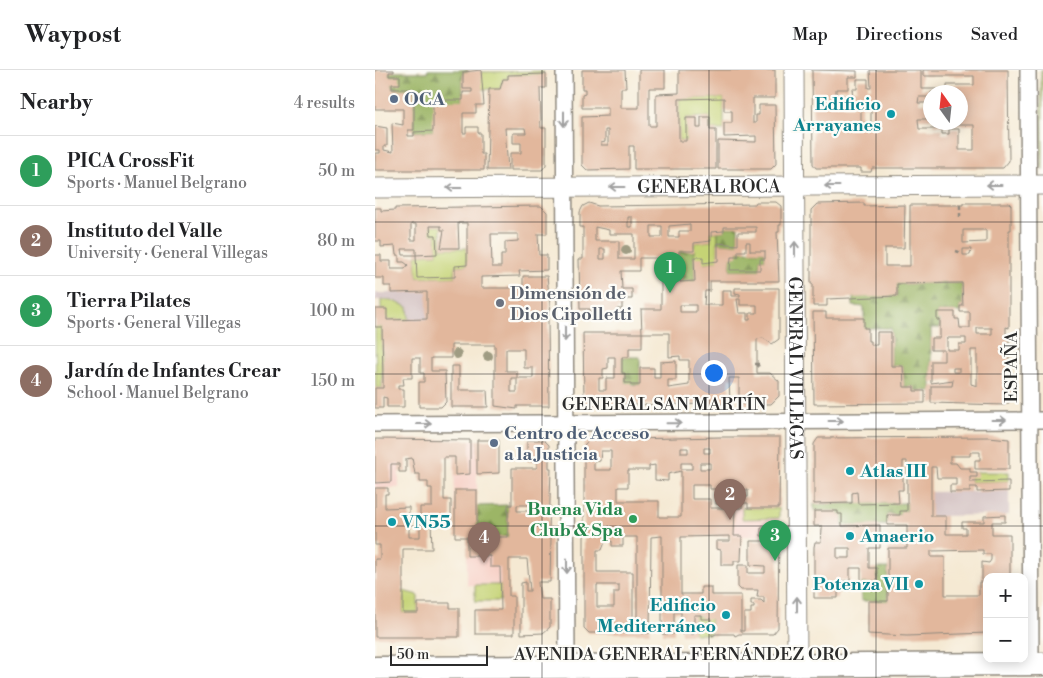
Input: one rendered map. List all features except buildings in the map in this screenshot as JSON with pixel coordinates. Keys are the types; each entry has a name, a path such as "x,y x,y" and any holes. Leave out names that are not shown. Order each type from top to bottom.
{"main road":[{"name":"AVENIDA GENERAL FERNÁNDEZ ORO","path":"797,659 983,652"},
{"name":"AVENIDA GENERAL FERNÁNDEZ ORO","path":"375,655 567,660 1035,657"},
{"name":"AVENIDA GENERAL FERNÁNDEZ ORO","path":"375,668 567,660"}],"street":[{"path":"564,70 567,660"},
{"name":"GENERAL VILLEGAS","path":"794,70 797,659"},
{"name":"ESPAÑA","path":"1028,70 1036,185 1035,657"},
{"name":"GENERAL ROCA","path":"375,188 1036,185"},
{"name":"GENERAL SAN MARTÍN","path":"375,424 1037,420"}],"path":[{"path":"960,205 960,220"},
{"path":"956,252 959,252 959,249"}],"shaded area":[{"path":"450,277 451,327 387,327 387,309 381,309 381,300 375,300 375,293 391,293 391,278"},
{"path":"454,440 477,440 477,537 500,537 501,585 467,585 467,537 455,537"},
{"path":"375,464 399,464 399,488 375,488"},
{"path":"1009,491 1009,515 931,516 931,492"},
{"path":"681,508 779,508 779,536 681,536"}],"green space":[{"path":"428,70 468,70 468,72 463,72 463,100 433,131 414,132 414,89 392,89 392,84 400,76 389,76 389,72 428,72"},
{"path":"1041,70 1043,70 1043,170 1041,166"},
{"path":"543,71 543,74 508,75 508,79 503,79 500,89 481,89 481,72"},
{"path":"724,98 724,130 710,130 710,117 686,118 686,141 679,141 679,99"},
{"path":"430,226 441,226 441,248 467,248 467,265 455,266 455,277 417,278 416,255 437,254 436,235 431,235"},
{"path":"724,227 738,227 738,245 718,243 718,231 724,231"},
{"path":"711,232 718,232 718,261 703,263 694,257 694,243 711,241"},
{"path":"679,251 694,251 695,281 680,282"},
{"path":"738,251 765,251 765,259 760,259 760,270 730,270 731,257"},
{"path":"962,283 963,306 960,306 960,312 937,312 940,328 931,328 931,391 914,391 914,387 904,387 903,366 891,366 891,328 864,328 864,307 853,306 853,297 897,296 897,284"},
{"path":"381,300 391,300 408,307 409,319 387,320 387,309 381,309"},
{"path":"375,327 382,327 382,388 376,388"},
{"path":"622,357 640,357 640,385 625,383 625,373 622,373"},
{"path":"977,472 1009,472 1009,481 970,482 970,477"},
{"path":"907,503 907,511 901,511 900,515 887,515 887,525 842,526 842,514 838,514 838,511 814,511 814,504"},
{"path":"508,505 508,537 477,537 477,506"},
{"path":"742,508 779,508 779,518 742,519"},
{"path":"877,568 888,568 888,601 861,601 861,583 877,583"},
{"path":"475,585 501,585 500,601 475,601"},
{"path":"403,591 418,595 418,613 403,613"},
{"path":"694,615 711,619 710,634 694,634"}],"place":[{"name":"OCA","path":"394,99"},
{"name":"Edificio Arrayanes","path":"891,114"},
{"name":"PICA CrossFit","path":"670,293"},
{"name":"Dimensión de Dios Cipolletti","path":"500,303"},
{"name":"Centro de Acceso a la Justicia","path":"494,443"},
{"name":"Atlas III","path":"850,471"},
{"name":"Buena Vida Club & Spa","path":"633,519"},
{"name":"Instituto del Valle","path":"730,520"},
{"name":"VN55","path":"392,522"},
{"name":"Amaerio","path":"850,536"},
{"name":"Tierra Pilates","path":"775,561"},
{"name":"Jardín de Infantes Crear","path":"484,563"},
{"name":"Potenza VII","path":"919,584"},
{"name":"Edificio Mediterráneo","path":"726,615"}]}
